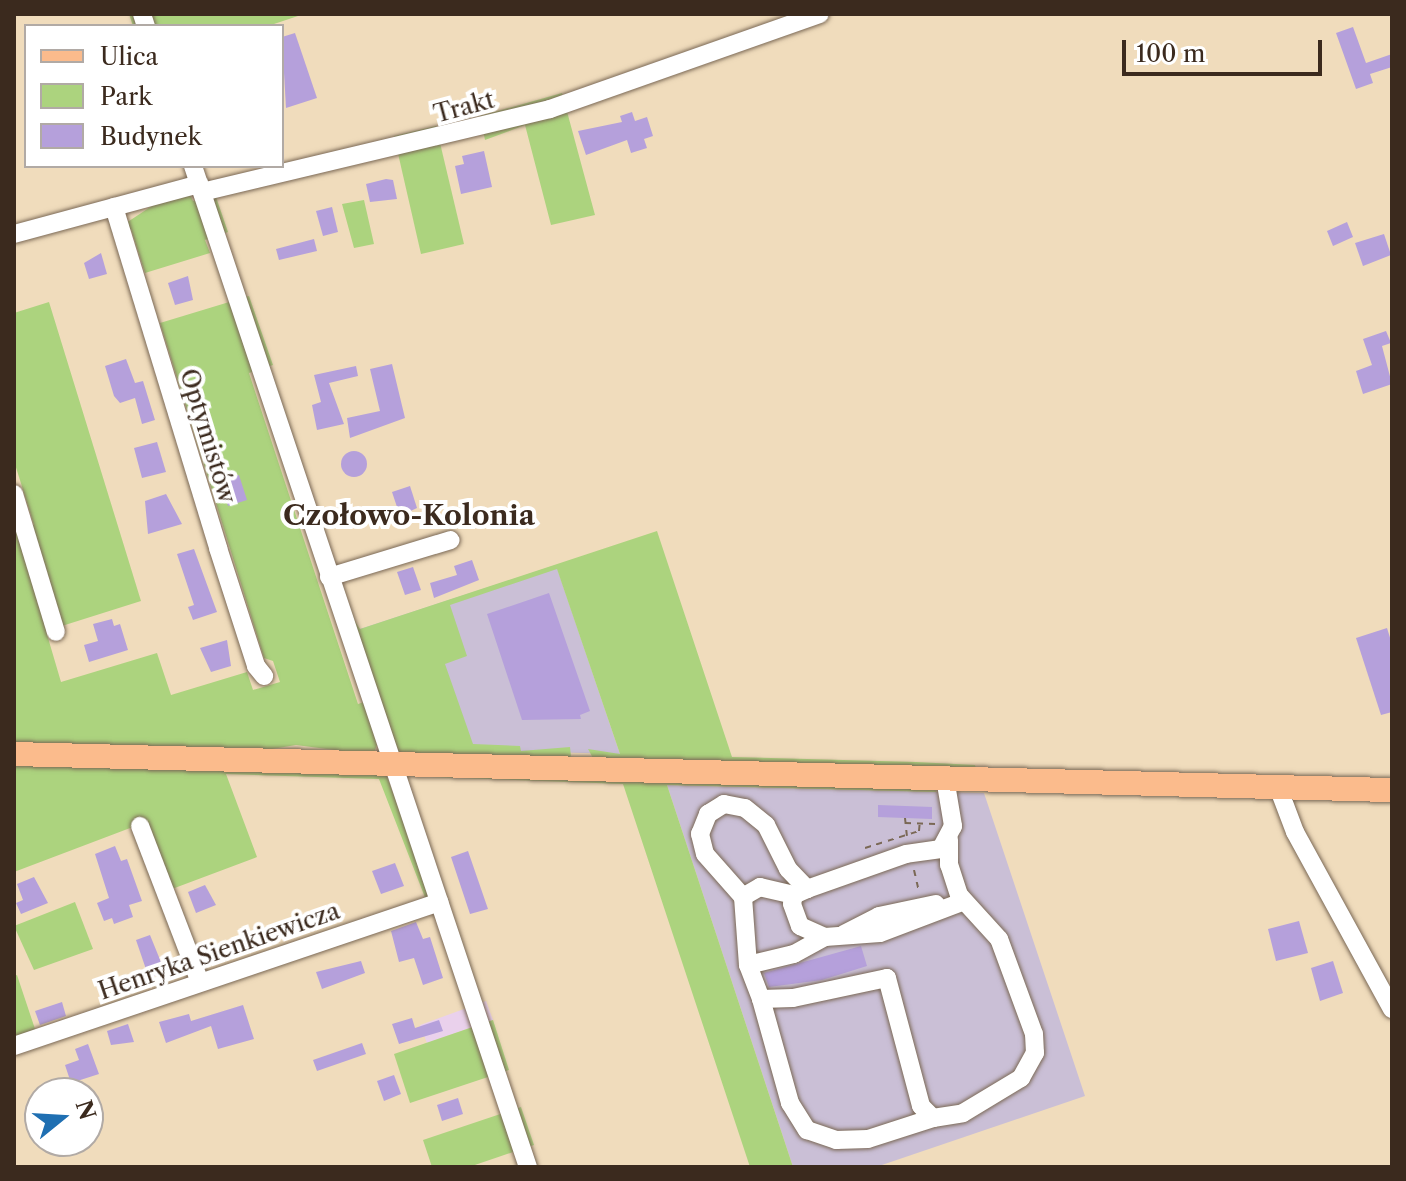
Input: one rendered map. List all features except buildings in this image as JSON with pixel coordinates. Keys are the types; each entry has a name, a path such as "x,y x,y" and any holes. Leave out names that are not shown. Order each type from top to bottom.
{"main road":[{"path":"14,754 1392,790"}],"street":[{"name":"Trakt","path":"14,234 114,207 550,109 820,14"},
{"path":"194,168 528,1167"},
{"name":"Optymistów","path":"114,207 218,548 264,676"},
{"path":"14,494 56,632"},
{"path":"329,577 451,540"},
{"path":"945,778 951,833 949,865 962,902 1007,953 1034,1034 1035,1053 1021,1078 993,1098 963,1113 933,1118 868,1139 836,1140 807,1130 790,1103 761,999 748,965 743,897 705,854 700,834 708,814 724,804 745,808 766,825 801,892 800,926 833,937 904,927 962,902"},
{"path":"1278,787 1295,832 1392,1009"},
{"path":"140,826 200,982"},
{"path":"743,897 760,887 801,892 895,858 941,849 951,833"},
{"name":"Henryka Sienkiewicza","path":"14,1046 439,902"},
{"path":"748,965 794,954 862,922 923,906 962,902"},
{"path":"761,999 793,998 887,978 921,1106 933,1118"}],"path":[{"path":"905,818 907,836"},
{"path":"865,848 919,831 920,819"},
{"path":"905,823 951,833"},
{"path":"914,868 923,906"}],"shaded area":[{"path":"556,565 620,754 399,748 360,629"},
{"path":"667,785 984,793 1085,1096 876,1167 793,1167"},
{"path":"486,1001 493,1020 427,1043 420,1025"}],"green space":[{"path":"129,14 304,14 274,24 132,24"},
{"path":"562,93 595,215 551,225 525,125 485,140 480,116"},
{"path":"436,126 464,244 421,254 394,136"},
{"path":"185,184 193,201 216,197 228,232 205,240 210,253 145,273 131,229 111,233"},
{"path":"364,200 374,244 354,248 342,204"},
{"path":"249,296 273,365 249,373 358,704 364,702 377,745 373,755 296,745 248,753 14,748 14,531 34,525 14,461 14,313 49,302 141,601 46,631 61,682 157,653 171,695 247,672 253,690 280,682 273,661 264,658 160,323"},
{"path":"657,531 732,757 975,765 977,772 594,760 588,749 620,754 557,569 450,605 467,656 445,664 473,744 520,746 521,751 570,747 571,756 566,760 397,755 351,615 360,629"},
{"path":"14,760 386,774 431,895 426,900 379,779 226,774 257,857 172,889 146,822 14,872"},
{"path":"404,776 935,787 936,792 667,785 793,1167 750,1167 623,784"},
{"path":"75,902 93,949 34,970 14,926"},
{"path":"17,975 36,1032 14,1040 14,976"},
{"path":"493,1020 509,1070 410,1103 394,1054"},
{"path":"521,1107 534,1145 469,1167 432,1167 423,1140"}],"district":[{"name":"Czołowo-Kolonia","path":"409,515"}]}
